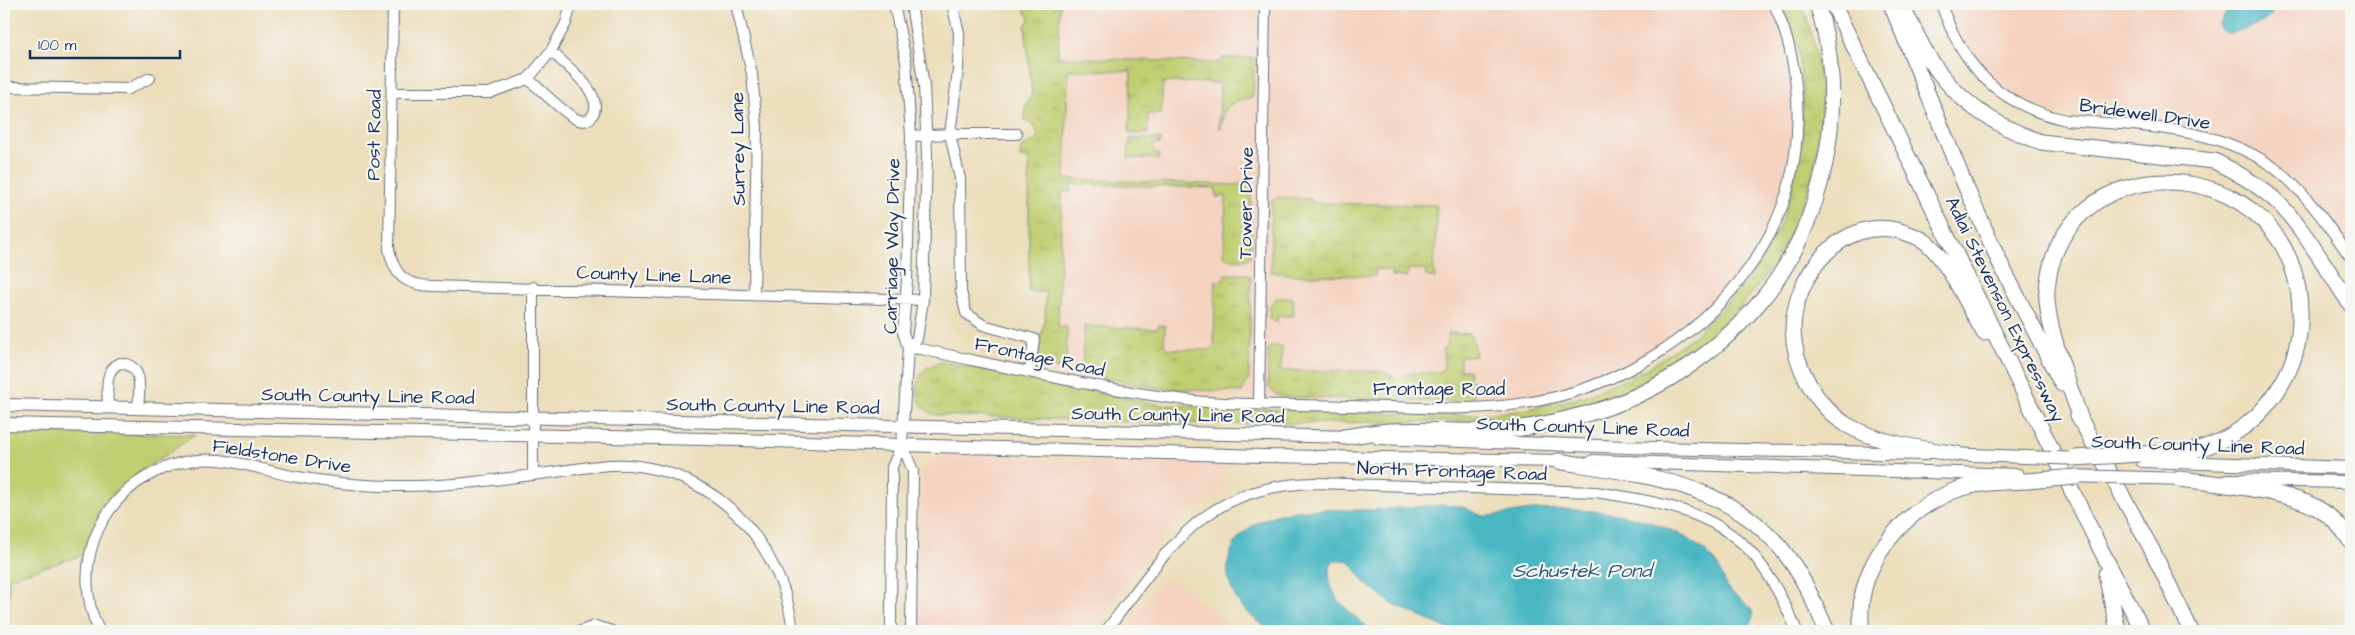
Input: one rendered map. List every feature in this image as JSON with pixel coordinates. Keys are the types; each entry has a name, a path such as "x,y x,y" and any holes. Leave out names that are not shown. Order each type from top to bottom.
{"highway":[{"path":"1344,437 1387,431 1493,431 1550,423 1584,415 1636,395 1678,373 1696,362 1736,327 1760,302 1778,276 1795,246 1819,187 1831,124 1832,88 1830,56 1825,28 1817,4"},
{"name":"Adlai Stevenson Expressway","path":"1833,4 2100,550 2142,631"},
{"name":"Adlai Stevenson Expressway","path":"1891,4 1965,185 1997,255 2082,423 2152,550 2191,631"},
{"path":"1900,4 1913,24 1928,56 1943,78 1964,100 1988,119 2040,142 2119,152 2188,157 2214,161 2237,172 2273,198 2288,214 2351,304"},
{"path":"2074,458 2141,457 2190,451 2232,436 2265,408 2280,388 2292,364 2300,335 2301,307 2296,277 2286,253 2264,219 2218,190 2192,184 2169,182 2129,186 2094,203 2073,221 2062,237 2051,264 2047,291 2050,316 2058,349 2082,423"},
{"path":"1957,454 1894,443 1848,426 1833,416 1810,387 1797,357 1794,316 1806,282 1818,261 1834,244 1870,229 1896,230 1926,242 1940,258 1988,339 2020,384"},
{"path":"1558,461 1677,483 1706,493 1731,505 1770,535 1790,559 1804,582 1827,631"},
{"path":"1862,631 1864,590 1872,565 1883,546 1900,526 1925,506 1952,491 1996,482 2027,478 2076,476"},
{"path":"2179,479 2292,498 2318,508 2334,521 2351,542"},
{"path":"2100,550 2118,631"},
{"path":"2152,550 2196,631"}],"main road":[{"name":"South County Line Road","path":"4,405 1344,437 1790,452 1957,454 2074,458"},
{"name":"South County Line Road","path":"4,424 902,444 1262,456 1762,465 2027,478"},
{"name":"South County Line Road","path":"2141,457 2351,468"},
{"name":"South County Line Road","path":"2076,476 2351,482"}],"street":[{"name":"Post Road","path":"392,266 389,249 393,4"},
{"path":"392,93 489,93 528,79 551,51 566,23 571,4"},
{"name":"Surrey Lane","path":"736,4 752,74 757,127 754,295"},
{"name":"Carriage Way Drive","path":"894,4 906,61 911,136 903,332 908,348 917,339 923,300 926,134 921,59 911,4"},
{"path":"952,4 959,33 958,70 950,134 960,179 961,291 966,313 983,325 1034,339 1030,372"},
{"name":"Tower Drive","path":"1259,404 1265,4"},
{"name":"Frontage Road","path":"908,348 1136,393 1199,401 1457,408 1505,406 1530,402 1597,384 1659,354 1686,335 1717,308 1757,258 1778,217 1788,183 1797,127 1797,98 1794,68 1787,38 1774,4"},
{"name":"Bridewell Drive","path":"1941,4 1959,48 1976,71 2013,100 2048,116 2066,120 2175,131 2214,139 2238,147 2271,166 2290,181 2308,199 2351,258"},
{"path":"528,79 576,119 587,120 592,118 595,110 593,97 576,75 551,51"},
{"path":"906,61 921,59"},
{"path":"4,87 128,89 150,78"},
{"path":"911,136 926,134 1016,134"},
{"name":"County Line Lane","path":"392,266 407,282 417,285 923,300"},
{"path":"533,475 534,287"},
{"path":"908,348 902,444 913,471 911,631"},
{"path":"108,408 108,376 110,370 120,363 130,365 136,370 139,379 138,409"},
{"path":"892,631 892,467 902,444"},
{"name":"Fieldstone Drive","path":"99,631 92,613 87,582 89,560 94,539 108,513 129,488 164,468 196,460 220,460 316,480 396,486 533,475 610,465 636,466 672,474 706,490 744,520 767,552 783,586 793,631"},
{"name":"North Frontage Road","path":"1106,631 1178,539 1208,514 1239,498 1292,483 1596,492 1670,507 1722,528 1750,551 1770,579 1797,631"},
{"path":"581,631 595,626 612,631"}],"shaded area":[{"path":"1057,4 1769,4 1782,38 1792,89 1793,122 1789,159 1779,199 1767,228 1731,285 1706,312 1678,335 1646,356 1584,384 1524,399 1472,403 1282,399 1173,393 1104,383 1050,371 1049,328"},
{"path":"1945,4 2351,4 2351,251 2320,207 2300,184 2264,156 2246,146 2210,133 2059,114 2019,99 1981,67 1950,20"},
{"path":"946,453 1055,461 1222,463 1221,492 1193,508 1172,525 1087,631 917,631 923,470 929,460"},
{"path":"1168,575 1236,631 1122,631"}],"green space":[{"path":"1021,4 1060,4 1058,57 1220,63 1223,58 1255,58 1253,97 1236,101 1228,106 1222,118 1221,128 1219,128 1220,83 1163,82 1161,114 1148,114 1148,134 1129,133 1131,71 1068,70 1065,179 1234,185 1251,183 1251,256 1245,260 1227,259 1224,254 1226,197 1216,197 1216,188 1071,184 1071,192 1062,192 1058,326 1067,327 1066,363 1061,368 1038,366 1036,360 1045,318 1046,292 1029,292 1029,159 1020,158 1021,148 1036,140 1038,134 1034,125 1025,121 1025,107 1032,94 1025,26 1030,19"},
{"path":"1781,4 1802,4 1818,63 1821,92 1821,121 1817,150 1802,207 1770,268 1748,298 1723,324 1695,348 1664,369 1632,387 1597,402 1558,415 1466,422 1235,424 1123,422 937,415 931,413 921,404 917,393 917,386 922,373 929,367 943,362 1162,405 1363,413 1471,415 1518,411 1575,399 1624,380 1648,368 1694,336 1751,277 1781,223 1791,195 1802,139 1803,90 1798,48"},
{"path":"1130,139 1161,139 1160,144 1153,144 1154,153 1160,154 1159,159 1128,158"},
{"path":"1279,197 1311,199 1312,203 1436,205 1436,249 1433,260 1435,278 1426,276 1425,269 1408,269 1408,277 1392,276 1392,271 1376,269 1375,276 1295,275 1271,272 1271,201"},
{"path":"1225,274 1246,274 1251,277 1249,379 1242,392 1158,388 1082,374 1084,326 1156,329 1160,325 1165,326 1164,345 1168,349 1210,350 1214,345 1215,281 1224,280"},
{"path":"1276,298 1293,298 1294,316 1278,316 1277,323 1269,318 1270,305"},
{"path":"1448,333 1469,334 1474,343 1476,356 1460,356 1460,370 1469,370 1469,381 1476,381 1474,396 1465,402 1282,397 1275,394 1268,387 1268,349 1272,346 1282,346 1281,371 1382,371 1398,379 1409,373 1434,373 1444,370 1442,350 1447,344"},
{"path":"4,431 195,435 142,471 113,498 101,514 91,533 83,555 9,578 9,631 4,631"}],"water":[{"path":"2232,4 2275,4 2271,14 2265,21 2229,33 2222,31 2219,28 2219,24"},
{"name":"Schustek Pond","path":"1443,505 1462,507 1483,516 1555,509 1604,512 1653,523 1676,532 1714,560 1727,586 1752,611 1751,623 1746,631 1453,631 1392,604 1366,584 1352,564 1346,560 1332,562 1329,573 1330,583 1340,602 1373,631 1276,632 1268,629 1245,610 1236,597 1230,583 1228,569 1230,555 1236,541 1247,530 1275,515 1314,510 1367,510"}]}
